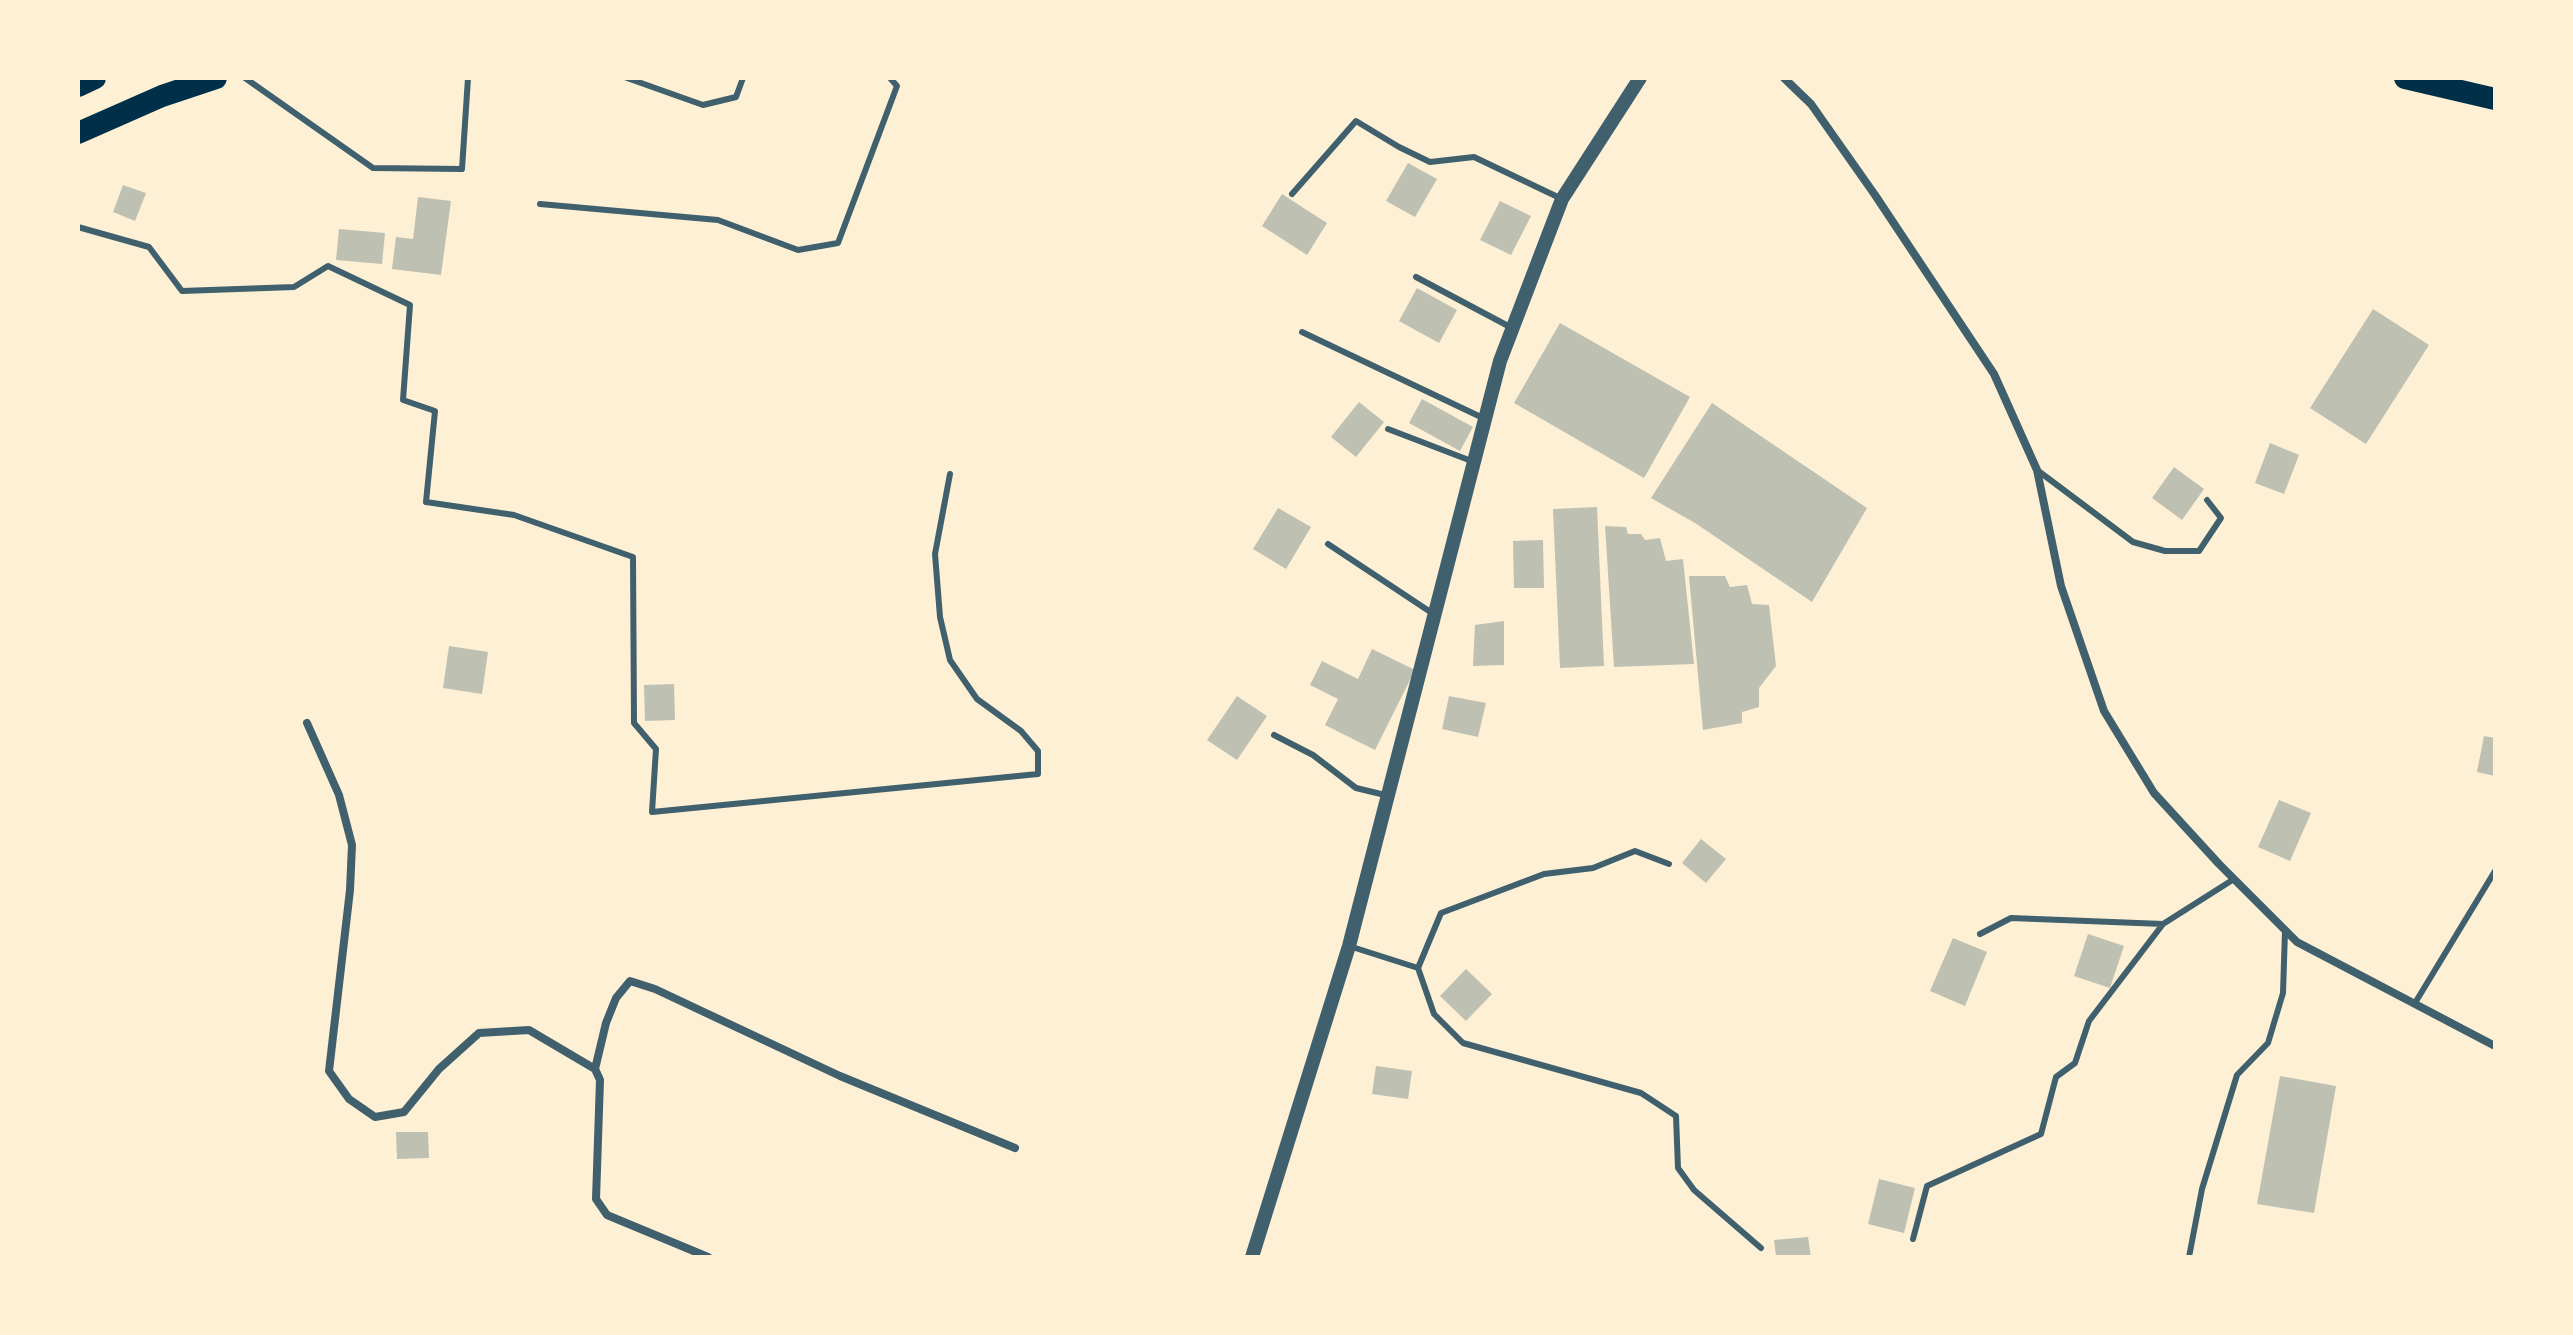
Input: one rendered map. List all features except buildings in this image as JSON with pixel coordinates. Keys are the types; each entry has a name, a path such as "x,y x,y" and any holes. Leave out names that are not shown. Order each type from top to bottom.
{"highway":[{"path":"78,86 95,78"},
{"path":"78,133 162,96 216,78"},
{"path":"2405,78 2495,99"}],"street":[{"path":"1252,1257 1349,946 1500,361 1562,199 1640,78"},
{"path":"1784,78 1811,104 1994,374 2037,470 2061,586 2104,711 2154,793 2297,942 2495,1046"},
{"path":"307,723 339,795 352,845 350,890 329,1071 349,1099 375,1117 404,1112 439,1069 479,1033 529,1030 595,1069 600,1080 596,1199 607,1215 708,1257"},
{"path":"595,1069 606,1023 616,998 630,981 655,989 840,1076 1015,1148"}],"lane":[{"path":"245,78 373,168 462,169 468,78"},
{"path":"627,78 703,105 736,97 743,78"},
{"path":"540,204 718,220 798,250 838,243 897,86 890,78"},
{"path":"1292,194 1356,121 1430,162 1474,157 1562,199"},
{"path":"78,227 149,247 182,291 294,287 328,266 410,305 403,400 435,411 426,502 514,515 633,557 634,723 656,749 652,812 1038,774 1038,751 1021,731 977,699 950,660 940,617 935,554 950,474"},
{"path":"1416,277 1513,329"},
{"path":"1302,332 1485,420"},
{"path":"1388,429 1474,462"},
{"path":"2037,470 2133,542 2165,551 2199,551 2221,518 2207,500"},
{"path":"1328,544 1435,615"},
{"path":"1274,735 1313,755 1356,788 1388,796"},
{"path":"1669,864 1635,851 1593,868 1544,874 1441,913 1418,968 1434,1014 1463,1043 1641,1093 1676,1116 1678,1168 1694,1190 1761,1248"},
{"path":"2415,1003 2495,871"},
{"path":"1913,1239 1927,1186 2041,1134 2056,1077 2075,1063 2089,1021 2163,924 2234,879"},
{"path":"1980,934 2011,918 2163,924"},
{"path":"2189,1257 2202,1189 2237,1075 2268,1043 2283,993 2285,931"},
{"path":"1349,946 1418,968"}]}
